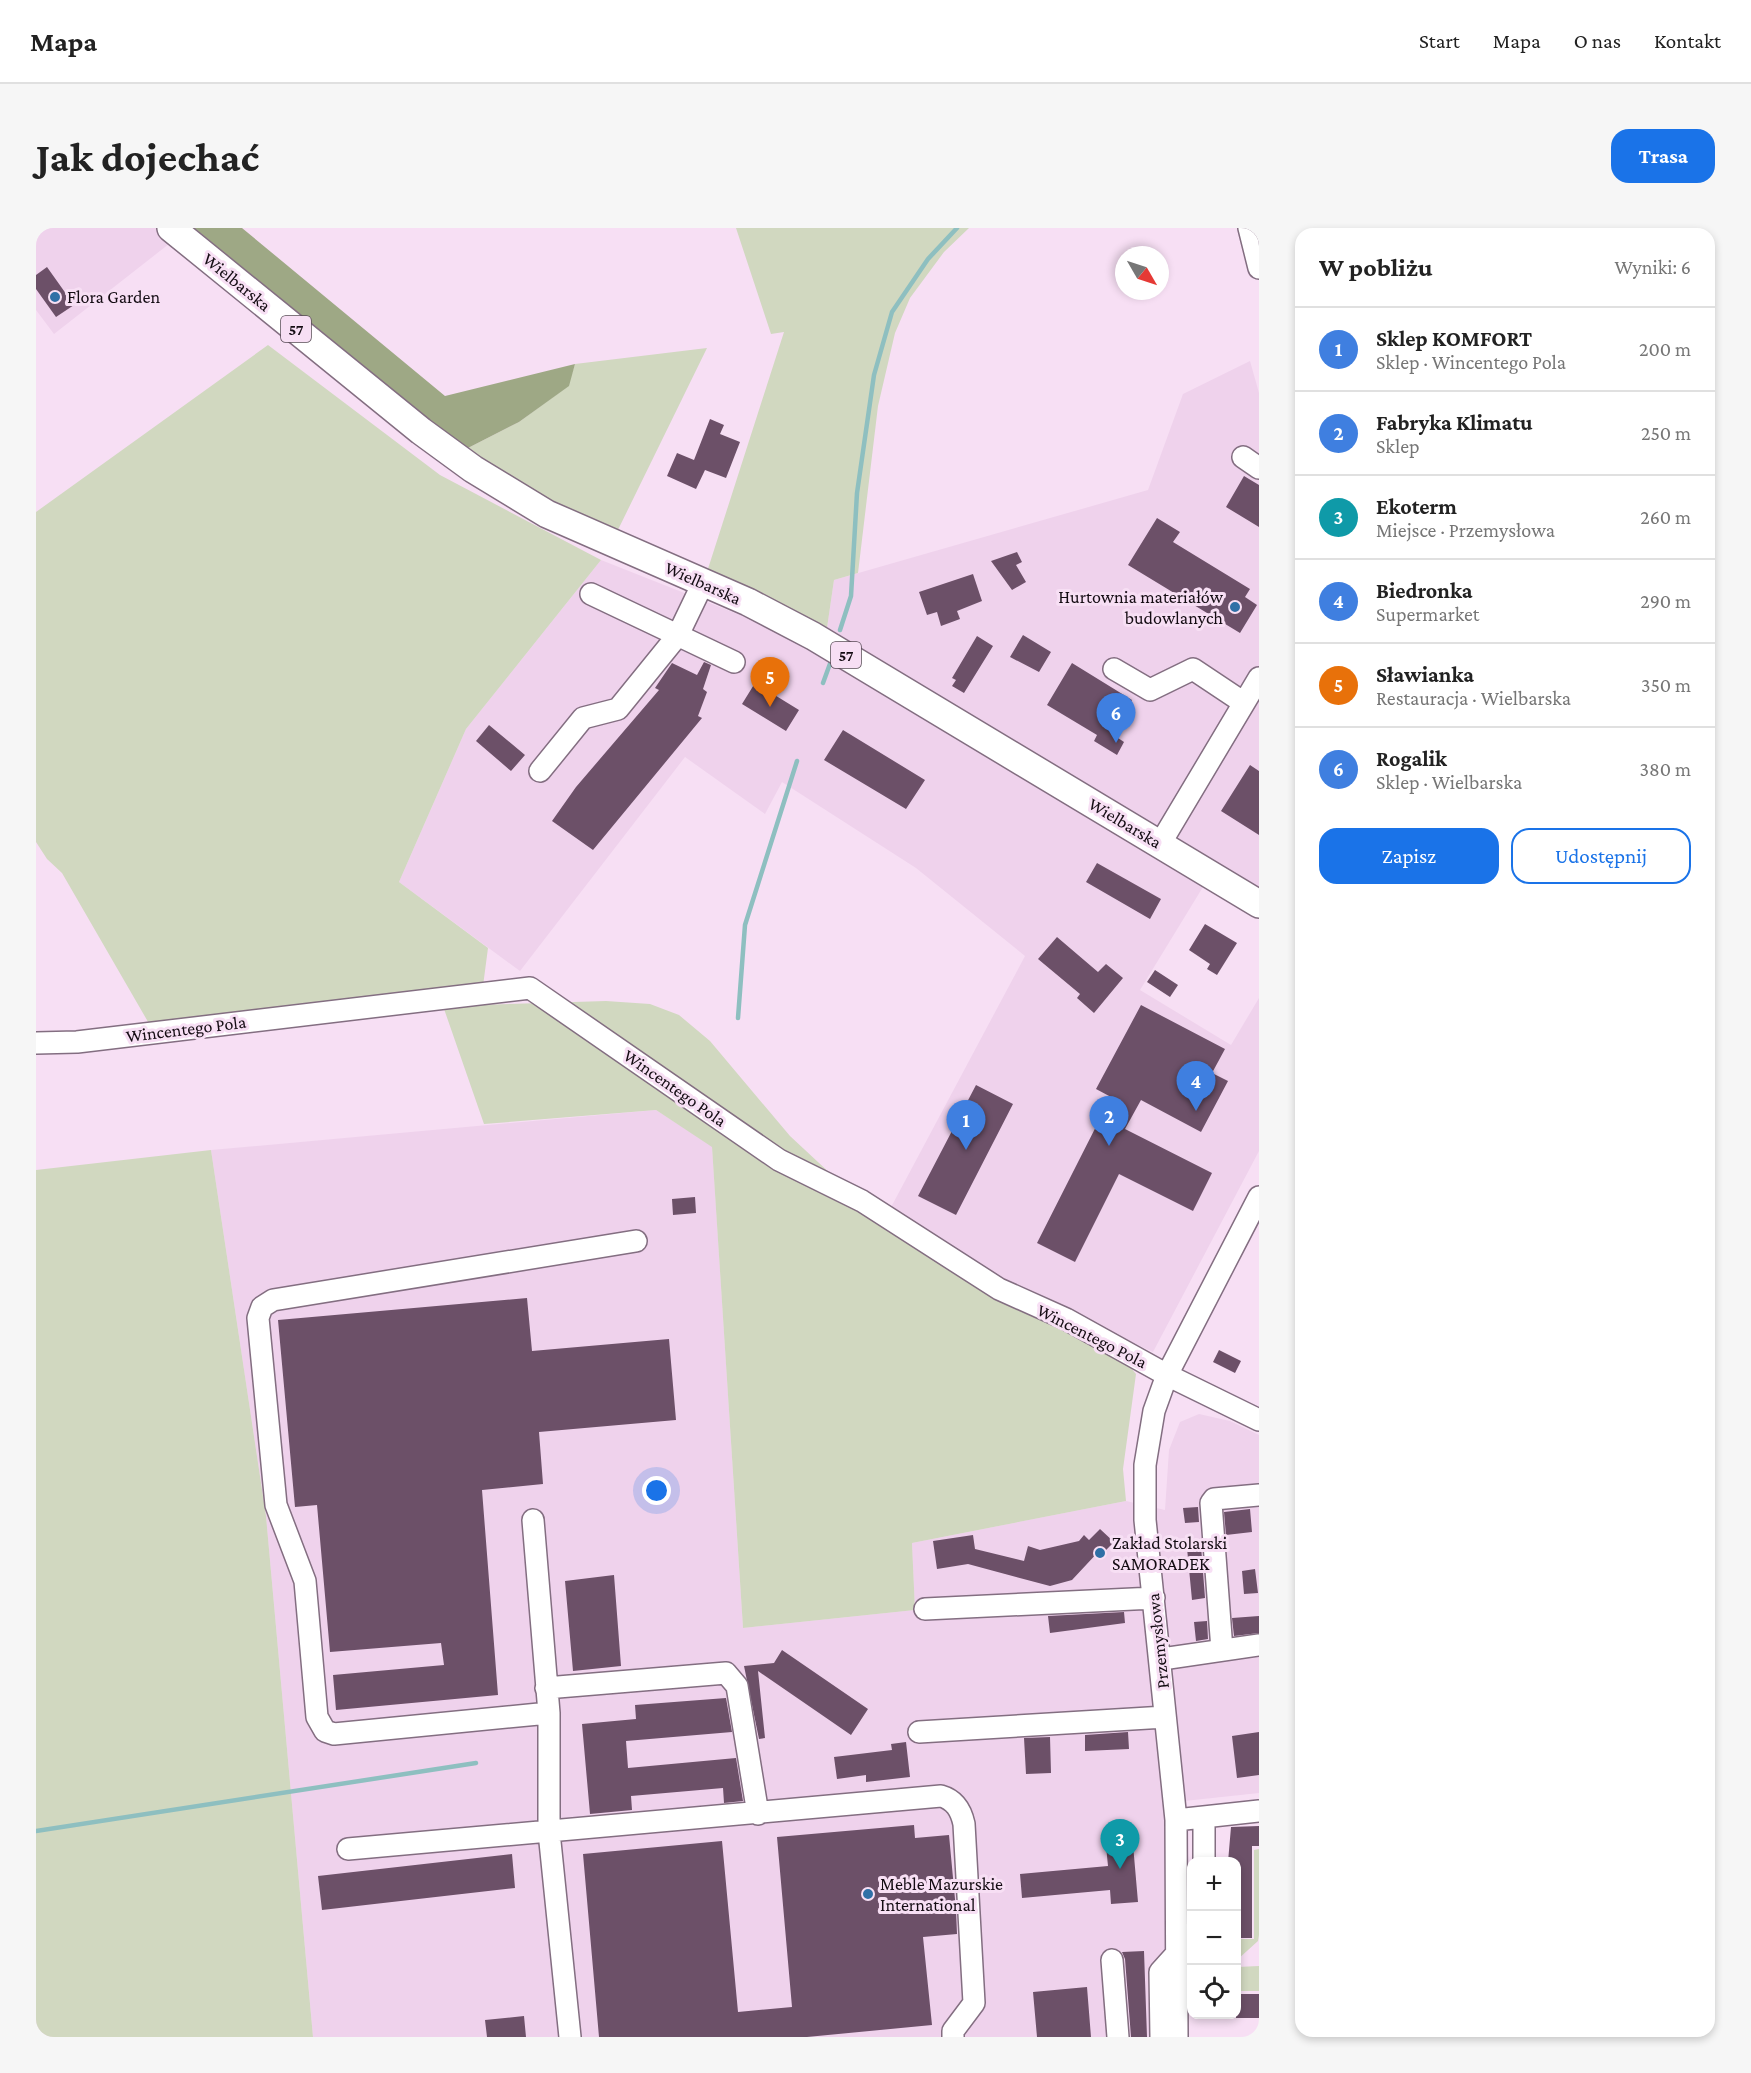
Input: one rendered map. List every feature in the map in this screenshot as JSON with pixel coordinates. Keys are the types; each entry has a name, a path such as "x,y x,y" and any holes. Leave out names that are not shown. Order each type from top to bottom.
{"main road":[{"name":"Wielbarska","path":"171,228 421,431 473,469 547,514 748,602 873,671 1259,904"}],"street":[{"path":"1249,228 1258,264"},
{"path":"540,771 583,718 618,709 678,635 703,583"},
{"path":"591,594 734,662"},
{"path":"1114,669 1150,690 1193,669 1244,703"},
{"path":"1160,844 1259,678"},
{"name":"Wincentego Pola","path":"36,1043 77,1042 530,988 779,1160 862,1201 999,1289 1066,1319 1167,1375 1259,1420"},
{"name":"Przemysłowa","path":"1172,2033 1178,1952 1176,1820 1145,1520 1145,1465 1154,1411 1167,1375 1259,1197"},
{"path":"549,1713 334,1734 320,1725 316,1717 305,1581 276,1505 258,1318 262,1307 273,1300 636,1241"},
{"path":"1222,1650 1211,1503 1214,1499 1259,1495"},
{"path":"533,1520 549,1713 549,1832 570,2037"},
{"path":"925,1609 1154,1598"},
{"path":"1161,1659 1259,1646"},
{"path":"546,1688 726,1673 737,1686 758,1814"},
{"path":"920,1732 1166,1717"},
{"path":"348,1849 941,1796 956,1804 964,1824 974,2003 953,2031 953,2037"},
{"path":"1176,1820 1259,1811"},
{"path":"1204,1818 1204,1857"},
{"path":"1112,1960 1118,2037"},
{"path":"1172,2033 1187,2006"}],"shaded area":[{"path":"36,228 159,228 174,240 54,334 36,310"},
{"path":"1250,361 1259,393 1259,890 827,628 834,580 1148,490 1183,394"},
{"path":"601,560 755,621 861,676 1206,882 1140,990 1231,1045 1259,998 1259,1151 1153,1352 992,1276 889,1211 1025,956 916,868 782,782 765,814 685,757 520,971 399,882 466,729"},
{"path":"656,1110 712,1146 743,1628 915,1610 912,1543 1126,1501 1165,1510 1169,1450 1180,1422 1199,1414 1230,1421 1259,1435 1259,1793 1175,1802 1177,2037 313,2037 266,1516 211,1150"}],"green space":[{"path":"194,228 242,228 445,396 575,364 569,386 519,422 466,449"},
{"path":"736,228 969,228 944,252 910,298 895,333 878,406 858,573 834,580 827,628 706,575 784,332 771,334"},
{"path":"268,345 440,475 601,560 466,729 399,882 488,948 483,986 151,1027 62,873 47,859 36,842 36,512"},
{"path":"707,348 614,538 503,475 466,449 519,422 568,386 575,364"},
{"path":"606,1001 650,1004 679,1015 710,1041 790,1136 833,1176 1126,1362 1136,1374 1123,1469 1126,1501 912,1543 915,1610 743,1628 712,1147 656,1110 484,1124 443,1006"},
{"path":"211,1150 266,1516 313,2037 36,2037 36,1170"},
{"path":"1259,1849 1259,1935 1258,1941 1241,1956 1241,1939 1254,1939 1254,1850"},
{"path":"1259,1966 1259,1991 1241,1991 1241,1967"}],"building":[{"name":"Flora Garden","path":"47,267 74,305 56,317 36,289 36,275"},
{"path":"710,419 724,425 720,434 740,442 726,478 705,470 696,489 667,476 677,453 694,460"},
{"path":"1244,476 1259,485 1259,527 1226,507"},
{"path":"1157,518 1180,532 1173,542 1250,589 1245,597 1257,605 1240,633 1128,565"},
{"path":"1017,552 1022,562 1016,565 1026,582 1012,590 991,561"},
{"path":"973,574 982,601 957,611 960,619 941,626 937,612 927,615 919,592"},
{"path":"1023,635 1051,652 1039,672 1010,657"},
{"path":"977,636 993,646 964,693 952,686 956,680 952,678"},
{"path":"704,662 711,665 703,689 707,692 698,716 702,718 593,850 552,821 576,787 659,690 655,688 672,663 697,675"},
{"path":"1072,663 1132,700 1112,734 1124,742 1117,755 1094,741 1097,735 1047,705"},
{"path":"755,683 799,710 786,731 742,704"},
{"path":"489,725 525,755 511,771 476,741"},
{"path":"843,730 925,780 906,809 824,760"},
{"path":"1250,765 1259,771 1259,835 1221,811"},
{"path":"1097,863 1161,899 1150,919 1086,882"},
{"path":"1205,924 1237,943 1217,975 1207,969 1210,964 1189,950"},
{"path":"1057,937 1098,972 1106,964 1123,978 1094,1013 1077,998 1080,994 1038,959"},
{"path":"1155,970 1178,985 1170,997 1147,982"},
{"path":"1141,1005 1225,1049 1212,1073 1228,1081 1201,1132 1141,1100 1125,1129 1212,1173 1193,1211 1119,1174 1075,1262 1037,1243 1111,1097 1096,1089"},
{"path":"976,1085 1013,1104 956,1215 918,1196"},
{"path":"695,1197 696,1213 673,1215 672,1199"},
{"path":"527,1298 532,1351 669,1339 676,1420 539,1432 543,1484 482,1490 498,1695 336,1710 333,1675 444,1665 441,1643 330,1652 317,1505 295,1507 278,1320"},
{"path":"1219,1350 1241,1361 1235,1373 1213,1362"},
{"path":"1198,1507 1199,1522 1185,1523 1183,1508"},
{"path":"1250,1509 1252,1532 1226,1535 1224,1512"},
{"path":"1100,1529 1114,1542 1103,1553 1100,1550 1072,1580 1050,1586 968,1564 937,1569 933,1541 973,1535 975,1549 1024,1561 1028,1546 1040,1550 1079,1541 1084,1535 1089,1540"},
{"path":"1201,1546 1205,1598 1192,1600 1187,1548"},
{"path":"1255,1569 1258,1593 1244,1594 1242,1571"},
{"path":"614,1575 621,1666 573,1671 565,1581"},
{"path":"1124,1612 1125,1623 1050,1633 1048,1616"},
{"path":"1259,1616 1259,1633 1234,1636 1232,1618"},
{"path":"1207,1621 1208,1639 1196,1641 1194,1622"},
{"path":"782,1650 868,1709 851,1735 758,1671 765,1738 759,1739 744,1666 774,1663"},
{"path":"726,1698 732,1732 626,1741 628,1768 736,1758 743,1801 724,1803 723,1788 631,1796 632,1810 590,1814 582,1724 636,1719 635,1705"},
{"path":"1128,1732 1129,1749 1085,1751 1085,1735"},
{"path":"1259,1732 1259,1775 1237,1778 1232,1736"},
{"path":"1050,1737 1051,1773 1026,1774 1024,1738"},
{"path":"906,1742 910,1777 866,1782 866,1775 837,1779 834,1757 892,1750 891,1744"},
{"name":"Meble Mazurskie International","path":"914,1825 915,1838 949,1835 956,1910 957,1934 923,1937 932,2025 807,2037 599,2037 583,1854 722,1841 738,2012 792,2007 777,1837"},
{"path":"1259,1826 1259,1846 1252,1846 1252,1938 1241,1938 1241,1857 1228,1857 1231,1827"},
{"path":"1132,1833 1138,1902 1111,1904 1110,1890 1022,1898 1020,1874 1108,1866 1105,1836"},
{"path":"512,1854 515,1888 322,1910 318,1876"},
{"path":"1144,1951 1147,2037 1131,2037 1125,1959 1122,1952"},
{"path":"1087,1987 1091,2037 1037,2037 1033,1992"},
{"path":"1241,1994 1259,1994 1259,2018 1241,2018"},
{"path":"524,2016 526,2037 487,2037 485,2020"}],"waterway":[{"path":"840,630 851,596 857,493 874,375 892,312 928,259 957,228"},
{"path":"823,683 831,661"},
{"path":"738,1018 745,925 797,761"},
{"path":"36,1831 476,1763"}],"place":[{"name":"Flora Garden","path":"55,297"},
{"name":"Hurtownia materiałów budowlanych","path":"1235,607"},
{"name":"Sławianka","path":"770,707"},
{"name":"Rogalik","path":"1116,743"},
{"name":"Biedronka","path":"1196,1111"},
{"name":"Fabryka Klimatu","path":"1109,1146"},
{"name":"Sklep KOMFORT","path":"966,1150"},
{"name":"Zakład Stolarski SAMORADEK","path":"1100,1553"},
{"name":"Ekoterm","path":"1120,1869"},
{"name":"Meble Mazurskie International","path":"868,1894"}]}
